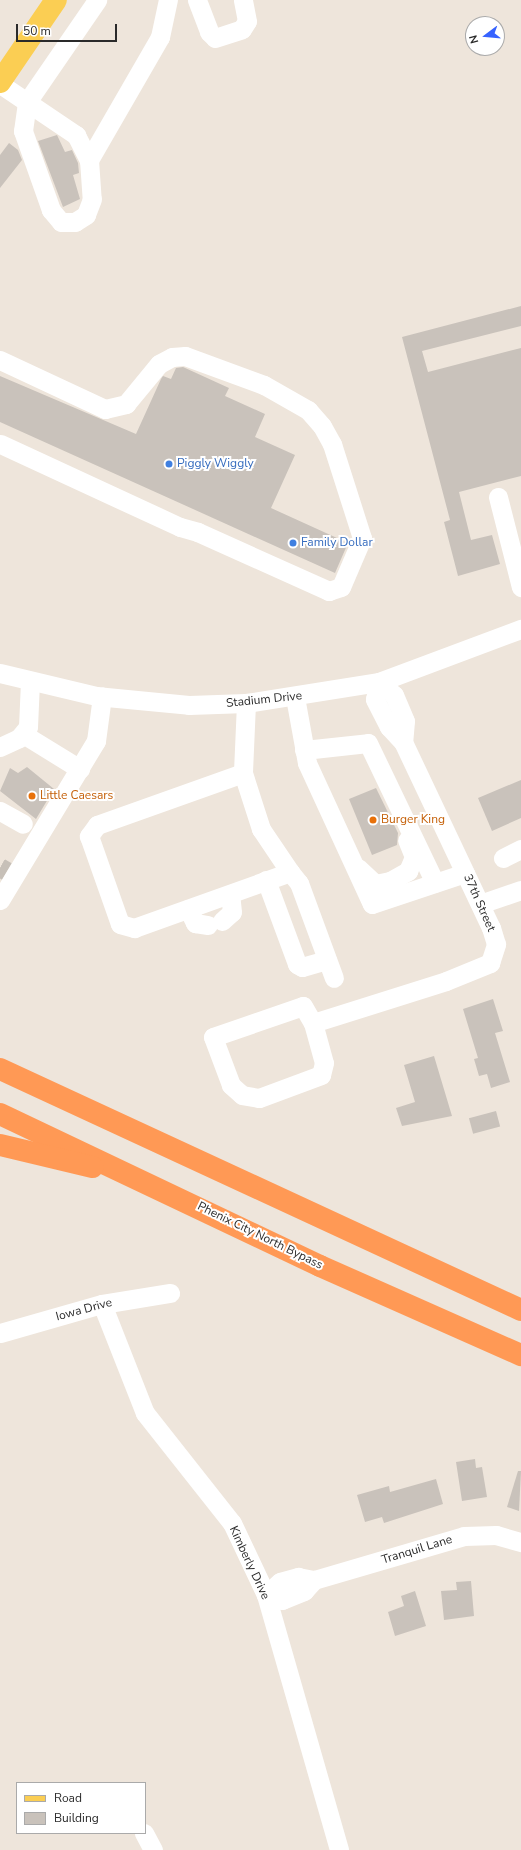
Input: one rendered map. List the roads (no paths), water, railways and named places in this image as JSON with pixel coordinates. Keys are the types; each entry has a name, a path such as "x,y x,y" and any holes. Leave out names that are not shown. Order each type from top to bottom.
{"highway":[{"path":"0,1057 101,1116"},
{"path":"0,1069 521,1310"},
{"name":"Phenix City North Bypass","path":"0,1114 320,1266 521,1355"},
{"path":"0,1144 137,1178"}],"main road":[{"path":"0,83 51,2"}],"street":[{"path":"0,83 27,102 76,135 89,160 92,200 86,215 75,222 61,222 52,210 23,131 27,102 97,0"},
{"path":"89,160 160,37 168,0"},
{"path":"196,0 209,32 215,38 242,29 247,21 243,0"},
{"path":"0,360 104,409 126,404 159,364 172,357 185,356 264,385 308,410 322,426 335,452 362,538 341,587 329,591 198,532 180,527 0,444"},
{"path":"498,496 521,587"},
{"name":"Stadium Drive","path":"1,675 102,696 189,705 246,703 295,698 379,682 521,629"},
{"path":"0,747 23,734 28,727 30,681"},
{"name":"37th Street","path":"313,1023 446,981 490,963 496,944 480,904 403,742 405,720 394,695 379,682"},
{"path":"0,900 30,829 80,768 96,741 102,696"},
{"path":"295,698 307,763 372,904 465,873"},
{"path":"246,703 243,773 261,829 299,883 334,978"},
{"path":"23,734 80,768"},
{"path":"304,750 368,743 387,779 435,883"},
{"path":"387,779 412,761"},
{"path":"243,773 97,825 89,836 120,924 134,928 290,872"},
{"path":"345,846 362,875 375,884 390,882 408,871 414,857 394,808 387,779"},
{"path":"0,811 30,829"},
{"path":"503,858 521,849"},
{"path":"266,880 297,964 302,967 327,960"},
{"path":"480,904 521,890"},
{"path":"188,909 195,923 215,923 232,912 230,894"},
{"path":"303,1006 313,1023 324,1063 321,1075 259,1098 242,1095 231,1085 213,1037 303,1006"},
{"name":"Iowa Drive","path":"0,1333 102,1304 170,1293"},
{"name":"Kimberly Drive","path":"102,1304 145,1413 232,1523 266,1595 339,1850"},
{"name":"Tranquil Lane","path":"266,1595 280,1582 298,1577 314,1580 464,1536 496,1535 521,1542"},
{"path":"144,1834 152,1850"}],"tunnel":[{"path":"0,867 7,871"}],"place":[{"name":"Piggly Wiggly","path":"169,464"},
{"name":"Family Dollar","path":"293,543"},
{"name":"Little Caesars","path":"32,796"},
{"name":"Burger King","path":"373,820"}]}
